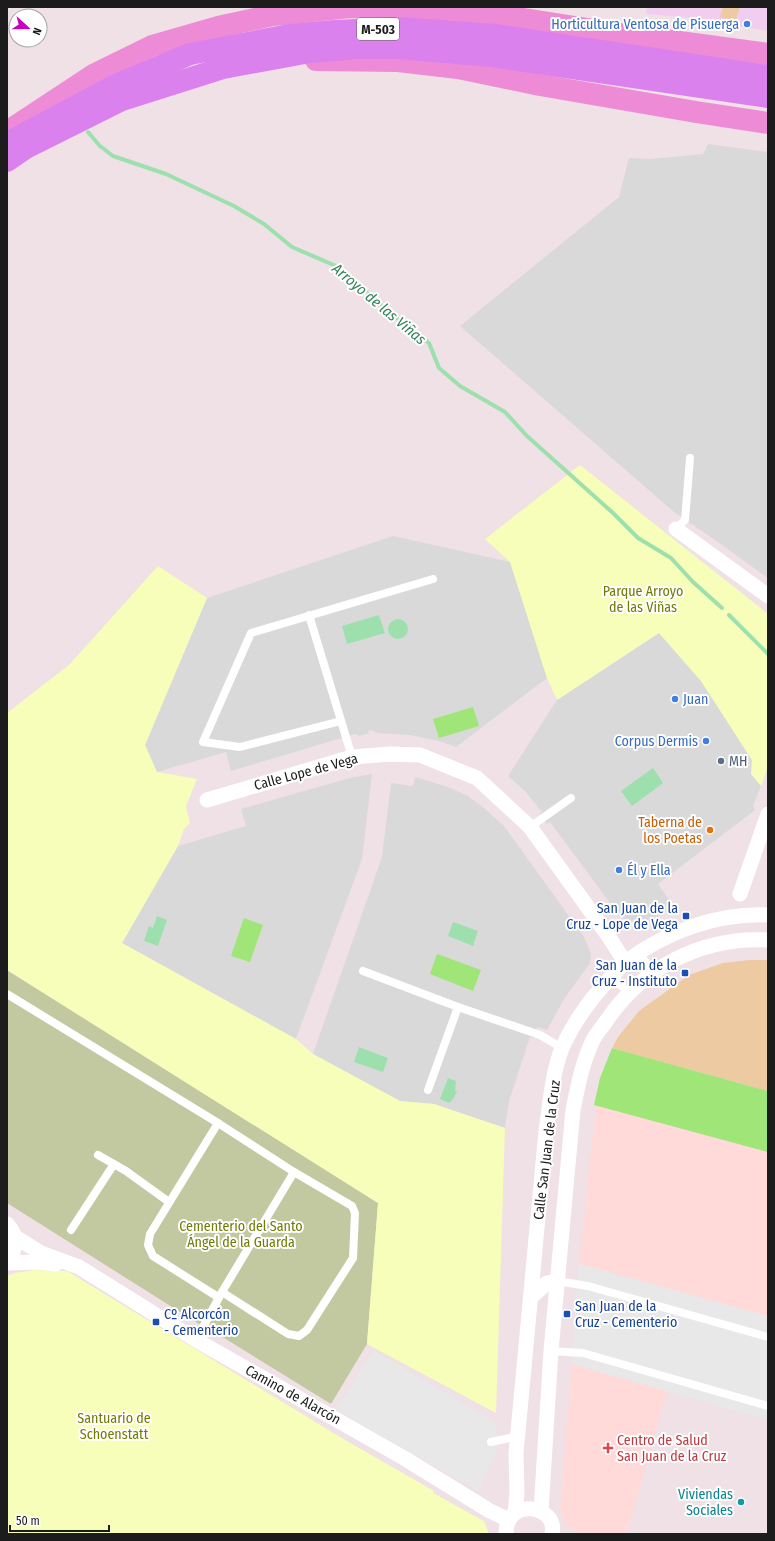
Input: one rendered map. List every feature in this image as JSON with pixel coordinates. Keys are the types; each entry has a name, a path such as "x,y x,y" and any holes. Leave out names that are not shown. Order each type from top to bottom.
{"highway":[{"path":"7,132 95,74 152,46 218,27 273,15 315,9 350,7 409,8 485,13 573,27 768,54"},
{"name":"M-503","path":"7,143 116,85 190,54 289,35 335,30 398,28 495,35 768,76"},
{"path":"682,42 768,48"},
{"name":"M-503","path":"7,161 26,148 122,100 223,68 310,52 356,48 398,48 491,56 768,98"},
{"path":"265,60 398,61 458,68 540,85 768,123"}],"street":[{"path":"676,529 768,596"},
{"name":"Calle Lope de Vega","path":"207,800 352,757 390,754 420,756 427,758 477,778 530,827 607,934 631,958"},
{"path":"721,918 740,894 768,814"},
{"path":"740,894 741,908 748,915"},
{"name":"Calle San Juan de la Cruz","path":"510,1522 517,1493 516,1453 549,1109 552,1086 562,1048 578,1018 596,993 631,958 658,941 686,928 721,918 748,915 768,915"},
{"name":"Calle San Juan de la Cruz","path":"541,1511 557,1281 573,1110 580,1074 594,1040 615,1008 629,992 650,974 684,955 713,945 731,941 768,940"},
{"path":"7,1262 14,1249 11,1230"},
{"name":"Camino de Alarcón","path":"11,1230 41,1253 78,1267 196,1340 404,1458 510,1522"},
{"name":"Camino de Alarcón","path":"7,1262 38,1262 78,1267"},
{"path":"531,1297 547,1283 557,1281"},
{"path":"528,1334 534,1344 542,1349 551,1351"},
{"path":"510,1522 528,1508 541,1511 549,1518 554,1532"}],"lane":[{"path":"528,12 573,27"},
{"path":"676,529 685,520 690,458"},
{"path":"341,721 240,747 203,742 252,632 434,579"},
{"path":"309,615 352,757"},
{"path":"530,827 571,798"},
{"path":"631,958 646,962 650,974"},
{"path":"363,971 458,1007 540,1035 562,1048"},
{"path":"614,974 618,984 629,992"},
{"path":"7,994 218,1123 294,1172 352,1206 355,1213 353,1258 307,1330 299,1336 288,1334 153,1256 148,1246 150,1234 218,1123"},
{"path":"428,1090 458,1007"},
{"path":"98,1155 114,1164 169,1202"},
{"path":"71,1230 114,1164"},
{"path":"196,1340 220,1295 294,1172"},
{"path":"557,1281 588,1286 768,1337"},
{"path":"551,1351 583,1353 768,1406"},
{"path":"491,1442 518,1436"}],"shaded area":[{"name":"Horticultura Ventosa de Pisuerga","path":"647,7 768,7 768,31 682,17 646,14"},
{"path":"723,7 740,7 735,22 720,17"},
{"path":"708,144 768,152 768,578 674,512 460,326 619,197 629,158 650,159 703,154"},
{"path":"393,536 510,562 547,678 456,747 439,741 410,735 378,733 370,730 368,731 369,733 363,735 359,736 355,734 231,771 226,752 157,772 145,745 207,598"},
{"path":"379,615 385,633 347,644 342,626"},
{"path":"398,619 405,622 408,629 405,636 398,639 391,636 388,629 391,622"},
{"path":"659,633 701,681 752,760 751,774 761,786 753,806 755,810 658,884 675,909 644,922 638,922 627,920 619,915 550,822 547,824 540,814 542,812 525,791 508,776 557,700"},
{"path":"653,768 663,783 632,806 621,791"},
{"path":"372,774 362,859 296,1039 122,943 178,846 246,826 241,809 350,778"},
{"path":"415,777 448,787 468,796 504,826 584,937 591,954 590,963 564,999 547,1030 537,1027 533,1038 530,1037 509,1101 505,1128 434,1104 400,1101 313,1054 382,857 391,783 413,786"},
{"path":"157,916 167,920 158,946 144,941 149,926 153,928"},
{"path":"453,922 478,931 473,946 448,936"},
{"path":"749,960 768,960 768,1091 612,1048 618,1037 639,1011 689,975 723,963"},
{"path":"359,1047 388,1058 383,1072 354,1062"},
{"path":"448,1078 456,1081 455,1091 457,1091 454,1098 449,1103 440,1099"},
{"path":"596,1105 768,1152 768,1316 579,1264"},
{"path":"579,1264 768,1316 768,1420 572,1364"},
{"path":"373,1350 496,1423 497,1451 478,1491 336,1410"},
{"name":"Centro de Salud San Juan de la Cruz","path":"572,1364 667,1391 627,1534 582,1534 576,1532 564,1522 560,1505"}],"green space":[{"name":"Parque Arroyo de las Viñas","path":"580,465 768,614 768,766 761,786 751,774 752,760 701,681 659,633 557,700 547,678 510,562 485,539"},
{"path":"158,566 207,598 145,745 157,772 197,779 186,806 190,823 184,829 178,846 122,943 296,1039 313,1054 400,1101 434,1104 505,1128 496,1413 367,1344 378,1203 7,970 7,713 69,665"},
{"path":"473,707 479,726 439,738 433,719"},
{"path":"244,918 263,925 250,962 231,956"},
{"path":"437,954 481,970 473,991 430,974"},
{"name":"Cementerio del Santo Ángel de la Guarda","path":"7,970 378,1203 367,1344 331,1404 208,1328 207,1329 7,1203"},
{"path":"612,1048 768,1091 768,1152 594,1105 600,1078"},
{"name":"Santuario de Schoenstatt","path":"34,1270 67,1271 345,1440 434,1491 433,1493 484,1521 489,1534 7,1534 7,1276"}],"waterway":[{"name":"Arroyo de las Viñas","path":"88,132 100,146 113,156 166,174 234,206 264,224 292,247 336,266 389,312 429,343 439,368 460,386 505,412 527,436 613,513 638,538 671,558 693,582 722,608"},
{"name":"Arroyo de las Viñas","path":"729,615 768,654"}],"place":[{"name":"Horticultura Ventosa de Pisuerga","path":"747,24"},
{"name":"Juan","path":"675,699"},
{"name":"Corpus Dermis","path":"706,741"},
{"name":"MH","path":"721,761"},
{"name":"Taberna de los Poetas","path":"710,830"},
{"name":"Él y Ella","path":"619,870"},
{"name":"San Juan de la Cruz - Lope de Vega","path":"686,916"},
{"name":"San Juan de la Cruz - Instituto","path":"685,973"},
{"name":"San Juan de la Cruz - Cementerio","path":"567,1314"},
{"name":"Cº Alcorcón - Cementerio","path":"156,1322"},
{"name":"Centro de Salud San Juan de la Cruz","path":"608,1448"},
{"name":"Viviendas Sociales","path":"741,1502"}]}
